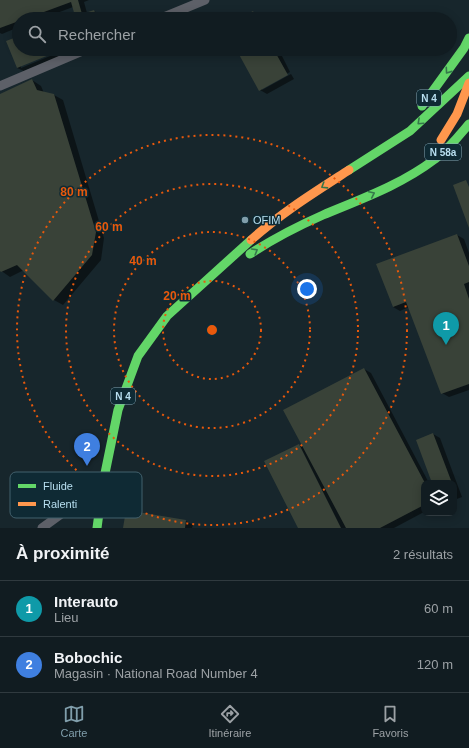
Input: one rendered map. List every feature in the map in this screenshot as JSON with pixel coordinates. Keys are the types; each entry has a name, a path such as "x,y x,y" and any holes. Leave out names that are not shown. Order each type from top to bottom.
{"main road":[{"name":"N 4","path":"105,472 118,410 138,356 168,316 262,230 302,200 380,150 426,102 464,48 469,38"},
{"path":"380,150 410,131 469,76"},
{"name":"N 4","path":"199,287 256,250 303,224 412,175 440,142 457,114 469,83"},
{"name":"N 58a","path":"412,175 452,145 469,124"},
{"name":"N 4","path":"97,528 98,518"}],"lane":[{"path":"176,12 205,0"},
{"path":"0,86 70,56"},
{"path":"42,528 56,518"}],"building":[{"path":"0,0 78,0 81,12 74,12 71,2 44,12 12,12 12,24 0,28"},
{"path":"12,39 12,56 6,41"},
{"path":"12,56 47,56 17,68"},
{"path":"240,56 277,56 288,75 259,91"},
{"path":"32,79 37,90 54,94 96,232 92,255 53,301 17,265 1,272 0,271 0,94"},
{"path":"466,180 469,187 469,228 453,185"},
{"path":"457,234 469,266 469,282 464,284 469,299 469,384 441,394 406,302 393,307 376,264"},
{"path":"364,368 423,480 421,480 421,507 380,528 346,528 283,410"},
{"path":"433,433 451,480 431,480 416,440"},
{"path":"299,444 341,528 298,528 264,461"},
{"path":"142,513 186,520 185,528 123,528 125,518 142,518"}],"traffic: fast":[{"path":"422,106 464,48 469,38"},
{"path":"349,170 410,131 469,76"},
{"path":"250,254 304,224 395,184 422,168 445,151 469,124"},
{"path":"105,472 118,410 138,356 167,316 251,240"},
{"path":"97,528 98,518"}],"traffic: slow":[{"path":"441,140 457,114 469,83"},
{"path":"251,240 286,212 349,170"}],"place":[{"name":"OFIM","path":"245,220"},
{"name":"Interauto","path":"446,345"},
{"name":"Bobochic","path":"87,466"}]}
